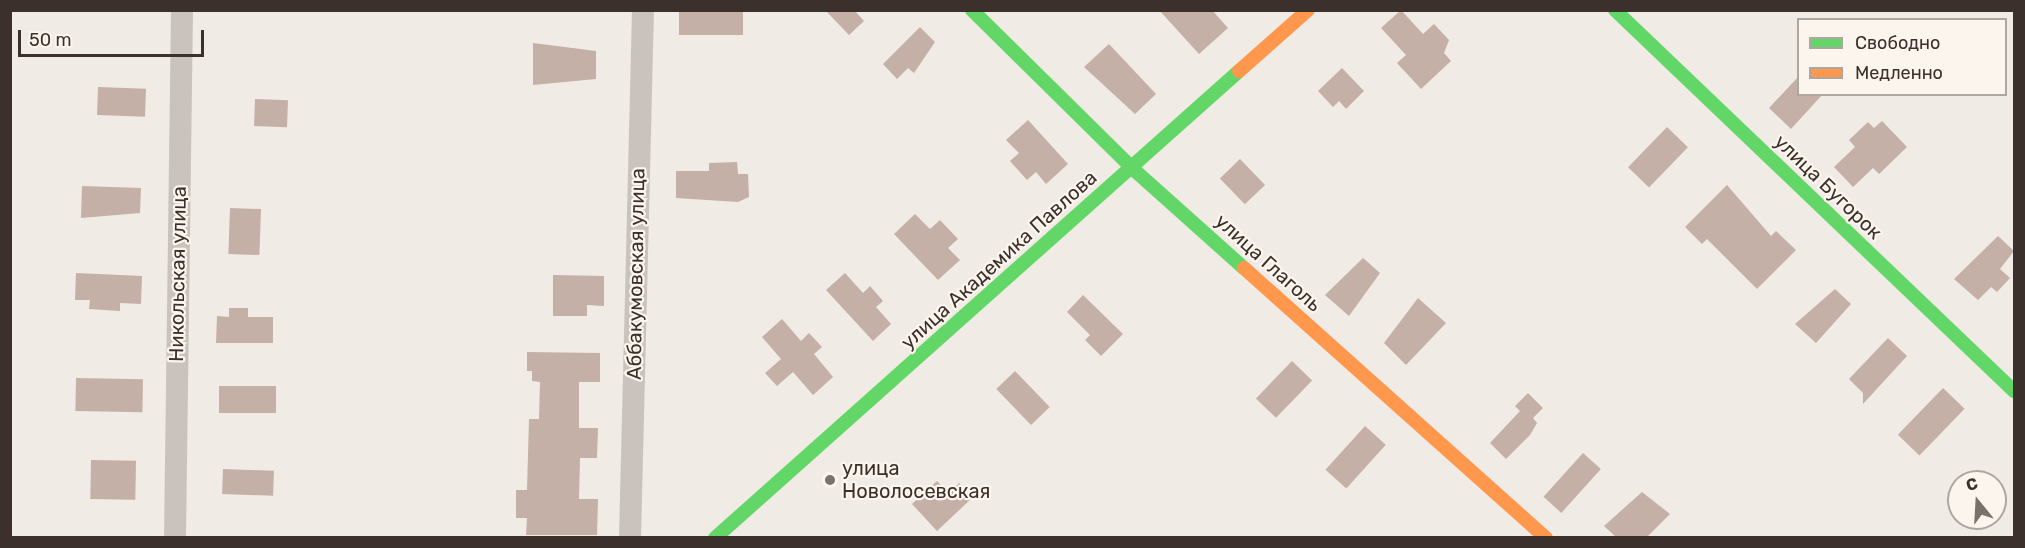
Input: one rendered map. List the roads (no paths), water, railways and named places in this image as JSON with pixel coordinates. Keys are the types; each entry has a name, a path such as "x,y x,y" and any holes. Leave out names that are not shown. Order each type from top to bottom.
{"street":[{"name":"Никольская улица","path":"175,537 182,10"},
{"name":"Аббакумовская улица","path":"630,537 643,10"},
{"name":"улица Глаголь","path":"972,10 1132,168 1546,537"},
{"name":"улица Академика Павлова","path":"715,537 1308,10"},
{"name":"улица Бугорок","path":"1615,10 2014,392"}],"place":[{"name":"улица Новолосевская","path":"830,480"}]}
